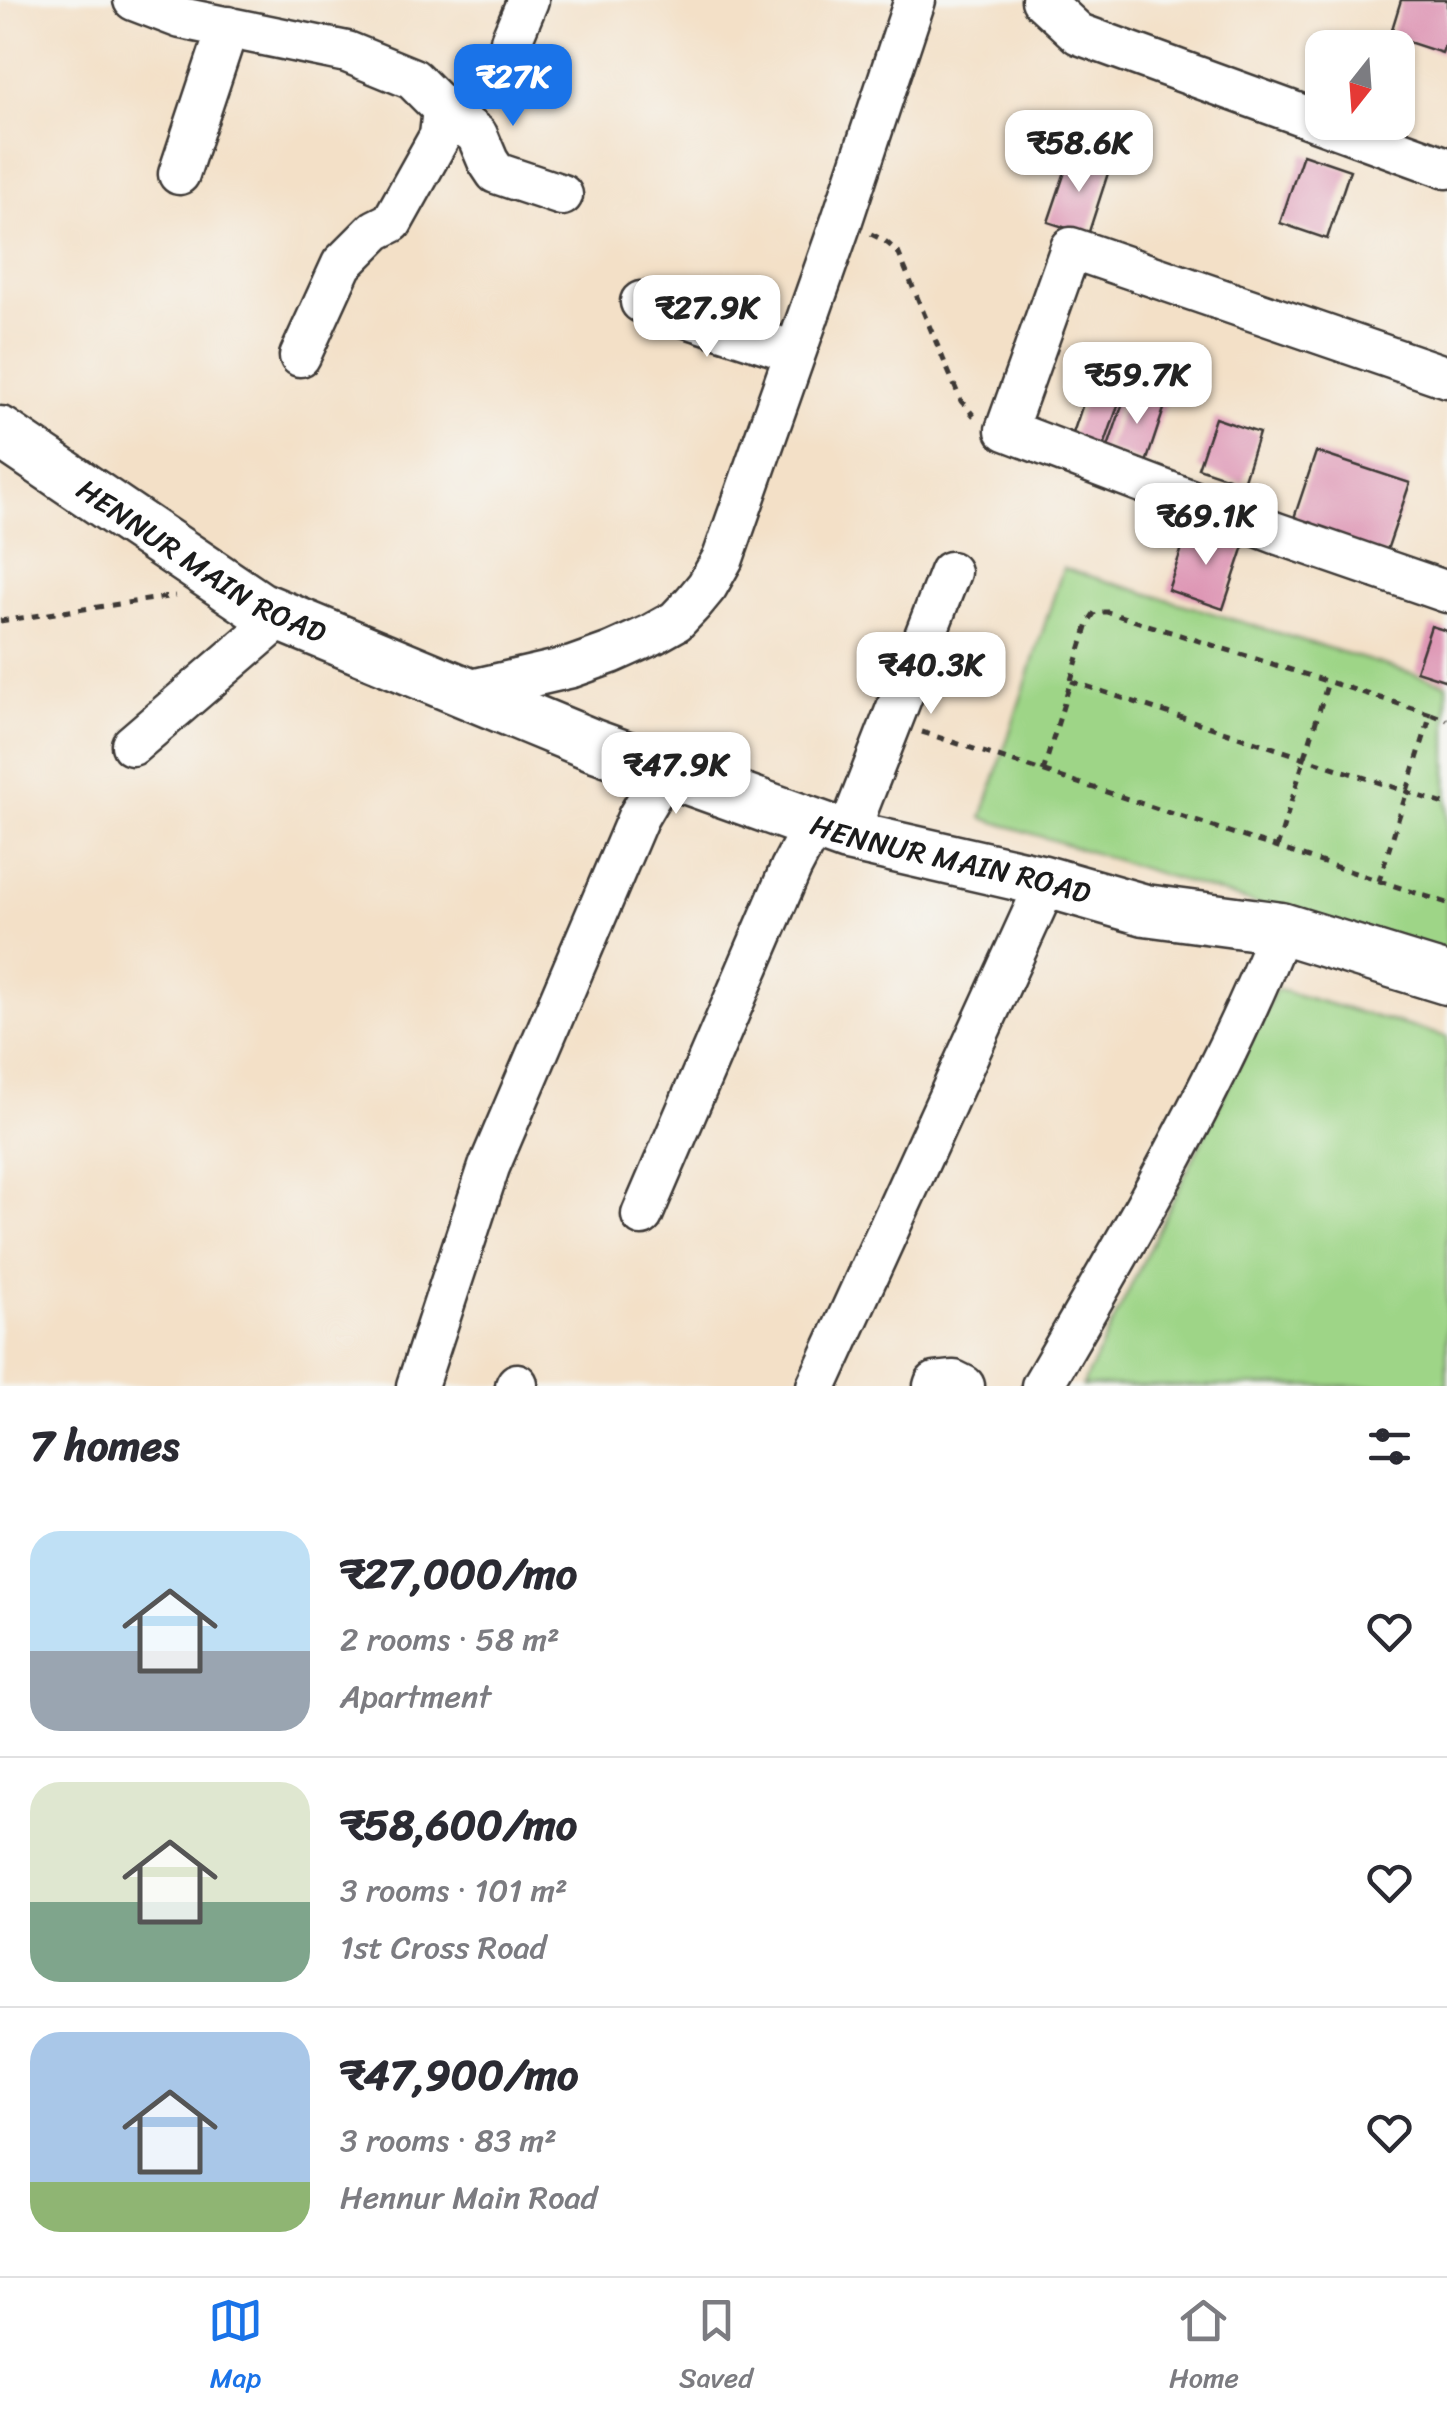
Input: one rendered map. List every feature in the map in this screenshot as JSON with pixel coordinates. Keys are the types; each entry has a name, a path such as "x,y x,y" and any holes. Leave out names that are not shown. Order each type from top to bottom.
{"main road":[{"name":"HENNUR MAIN ROAD","path":"0,432 259,607 664,770 831,830 1145,910 1281,928 1447,979"}],"street":[{"path":"134,0 180,18 347,52 412,78 477,135 496,173 562,195"},
{"path":"512,41 528,0"},
{"path":"463,692 572,667 610,654 676,621 707,586 723,558 916,0"},
{"path":"1042,0 1079,34 1447,168"},
{"path":"178,174 228,28"},
{"path":"300,356 342,264 376,230 392,222 440,136 443,109"},
{"path":"1447,378 1072,248 1006,430 1276,533 1447,592"},
{"path":"640,302 794,352"},
{"path":"642,1216 791,868 831,830 892,722 950,572"},
{"path":"132,745 282,616"},
{"path":"417,1386 489,1167 638,817 664,770"},
{"path":"816,1386 1046,882"},
{"path":"1042,1386 1133,1230 1208,1090 1260,982 1281,928"},
{"path":"934,1386 954,1382 964,1386"}],"path":[{"path":"842,220 885,241 898,252 961,401 972,415 1006,430"},
{"path":"0,621 231,588"},
{"path":"1043,772 1088,621 1095,612 1107,612 1447,720"},
{"path":"1071,680 1447,805"},
{"path":"1277,848 1328,682"},
{"path":"1379,881 1431,714"},
{"path":"892,722 1447,903"}],"green space":[{"path":"1063,568 1447,684 1447,964 982,818"},
{"path":"1276,989 1447,1037 1447,1386 1082,1386"}],"building":[{"path":"1401,0 1447,0 1447,39 1442,53 1415,44 1415,30 1392,30"},
{"path":"1071,154 1110,167 1088,235 1048,222"},
{"path":"1303,154 1350,170 1327,239 1280,223"},
{"path":"1092,377 1124,388 1100,458 1068,448"},
{"path":"1127,391 1166,403 1146,463 1107,450"},
{"path":"1215,418 1259,433 1243,483 1198,468"},
{"path":"1316,452 1410,483 1385,556 1292,524"},
{"path":"1189,527 1244,546 1223,609 1168,590"},
{"path":"1431,626 1447,631 1447,681 1416,671"}]}
